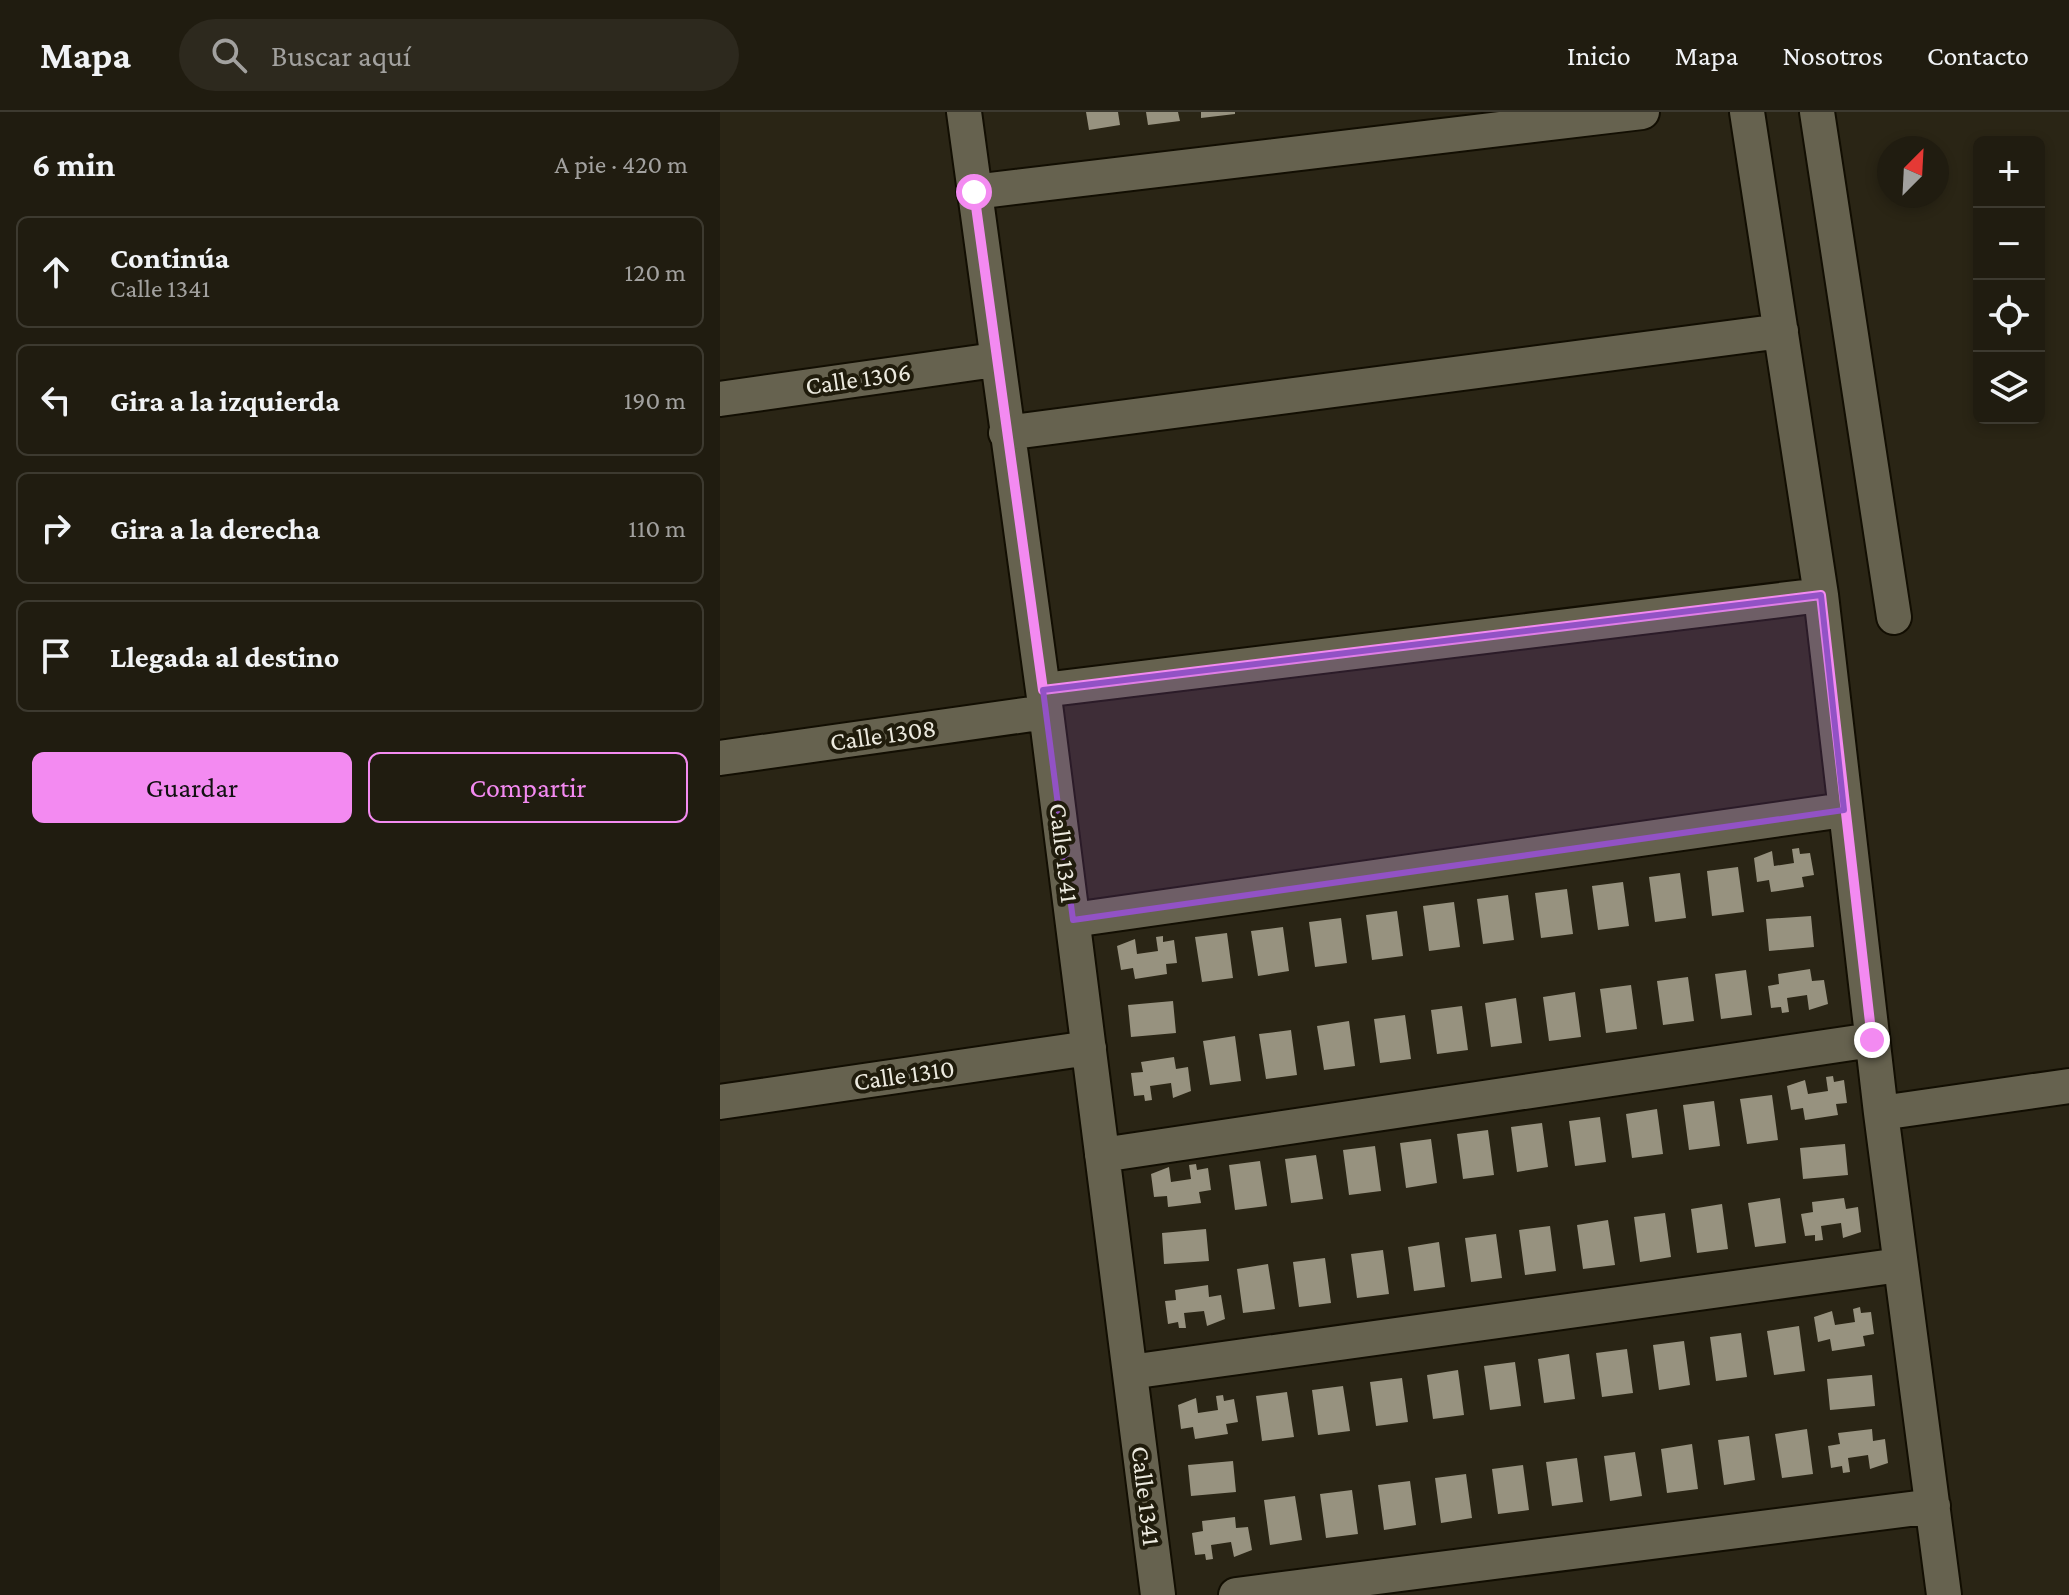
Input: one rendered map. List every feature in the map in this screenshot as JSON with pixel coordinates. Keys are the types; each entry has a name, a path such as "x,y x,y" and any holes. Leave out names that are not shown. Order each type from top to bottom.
{"street":[{"name":"Calle 1341","path":"964,112 995,360 1045,701 1158,1595"},
{"path":"974,192 1642,112"},
{"path":"1747,112 1821,595 1872,1040 1944,1595"},
{"path":"1817,112 1894,617"},
{"path":"1006,433 1781,331"},
{"name":"Calle 1306","path":"720,399 995,360"},
{"name":"Calle 1308","path":"720,758 1045,701 1821,595"},
{"path":"1073,920 1844,810"},
{"path":"1102,1155 1872,1040"},
{"name":"Calle 1310","path":"720,1102 1089,1048"},
{"path":"1881,1113 2069,1086"},
{"path":"1130,1372 1900,1265"},
{"path":"1236,1595 1933,1506"}],"highlighted area":[{"path":"1821,595 1844,810 1073,920 1043,690"}],"building":[{"path":"1086,112 1118,112 1120,125 1089,130"},
{"path":"1146,112 1178,112 1180,121 1148,125"},
{"path":"1201,112 1235,112 1235,114 1201,118"},
{"path":"1799,848 1800,854 1810,853 1814,875 1802,877 1804,887 1771,892 1769,880 1757,882 1754,858 1772,851 1774,866 1794,863 1792,849"},
{"path":"1738,867 1744,912 1712,916 1707,871"},
{"path":"1680,873 1686,918 1655,922 1649,877"},
{"path":"1623,882 1629,926 1598,930 1592,886"},
{"path":"1567,889 1573,934 1541,938 1535,893"},
{"path":"1508,895 1514,940 1483,944 1477,899"},
{"path":"1454,902 1460,947 1429,951 1423,906"},
{"path":"1397,911 1403,956 1372,960 1366,915"},
{"path":"1811,916 1814,947 1769,951 1766,919"},
{"path":"1341,918 1347,963 1315,967 1309,922"},
{"path":"1283,927 1289,971 1258,976 1251,931"},
{"path":"1227,933 1233,978 1202,982 1195,937"},
{"path":"1163,936 1163,942 1174,940 1177,963 1166,964 1167,974 1135,979 1133,968 1121,970 1117,946 1135,939 1137,954 1158,951 1156,937"},
{"path":"1810,969 1812,981 1824,980 1828,1004 1809,1010 1807,995 1787,998 1789,1012 1782,1013 1781,1007 1771,1008 1768,986 1779,984 1778,974"},
{"path":"1746,970 1752,1015 1721,1019 1715,974"},
{"path":"1688,977 1694,1021 1663,1025 1657,981"},
{"path":"1631,985 1637,1029 1606,1033 1600,989"},
{"path":"1575,992 1581,1037 1549,1041 1543,997"},
{"path":"1516,998 1522,1043 1491,1047 1485,1003"},
{"path":"1173,1001 1176,1033 1131,1037 1128,1005"},
{"path":"1462,1006 1468,1050 1437,1054 1431,1010"},
{"path":"1405,1015 1411,1059 1380,1063 1374,1019"},
{"path":"1349,1021 1355,1066 1324,1070 1317,1026"},
{"path":"1291,1030 1297,1075 1266,1079 1259,1034"},
{"path":"1235,1036 1241,1081 1210,1085 1203,1041"},
{"path":"1174,1057 1176,1069 1188,1067 1191,1091 1173,1098 1171,1083 1150,1086 1152,1100 1145,1101 1144,1095 1134,1096 1131,1073 1143,1072 1141,1062"},
{"path":"1833,1076 1834,1082 1844,1080 1847,1103 1836,1104 1838,1115 1805,1120 1803,1108 1791,1110 1787,1086 1805,1080 1808,1094 1828,1091 1826,1077"},
{"path":"1772,1095 1778,1140 1747,1144 1740,1099"},
{"path":"1714,1101 1720,1146 1689,1150 1683,1105"},
{"path":"1657,1109 1663,1154 1632,1158 1626,1114"},
{"path":"1600,1117 1606,1162 1575,1166 1569,1121"},
{"path":"1542,1123 1548,1167 1517,1172 1511,1127"},
{"path":"1488,1130 1494,1175 1463,1179 1457,1134"},
{"path":"1431,1139 1437,1183 1406,1188 1400,1143"},
{"path":"1845,1144 1848,1175 1803,1179 1800,1148"},
{"path":"1375,1146 1381,1191 1349,1195 1343,1150"},
{"path":"1316,1155 1323,1199 1291,1203 1285,1159"},
{"path":"1260,1161 1267,1206 1235,1210 1229,1165"},
{"path":"1196,1164 1197,1170 1208,1168 1211,1190 1199,1192 1201,1203 1168,1207 1167,1196 1154,1197 1151,1174 1169,1167 1171,1182 1191,1179 1189,1165"},
{"path":"1780,1198 1786,1243 1755,1247 1748,1203"},
{"path":"1844,1198 1846,1209 1858,1207 1861,1232 1843,1238 1841,1223 1821,1226 1823,1240 1815,1241 1815,1235 1805,1236 1801,1214 1813,1212 1812,1202"},
{"path":"1722,1204 1728,1249 1697,1253 1691,1209"},
{"path":"1665,1213 1671,1257 1640,1262 1634,1217"},
{"path":"1608,1220 1615,1265 1583,1269 1577,1225"},
{"path":"1550,1226 1556,1271 1525,1275 1519,1230"},
{"path":"1206,1229 1209,1261 1164,1264 1162,1233"},
{"path":"1496,1234 1502,1278 1471,1282 1465,1238"},
{"path":"1439,1242 1445,1287 1414,1291 1408,1247"},
{"path":"1383,1250 1389,1294 1357,1298 1351,1254"},
{"path":"1325,1258 1331,1303 1299,1307 1293,1262"},
{"path":"1268,1264 1275,1309 1243,1313 1237,1269"},
{"path":"1208,1285 1209,1297 1221,1295 1225,1319 1207,1326 1204,1311 1184,1313 1186,1328 1179,1328 1178,1322 1168,1324 1165,1301 1176,1300 1175,1290"},
{"path":"1860,1307 1861,1313 1871,1312 1874,1334 1863,1336 1865,1346 1832,1351 1830,1339 1818,1342 1814,1317 1832,1311 1835,1325 1855,1322 1853,1309"},
{"path":"1799,1326 1805,1371 1774,1375 1767,1331"},
{"path":"1741,1333 1747,1377 1716,1381 1710,1337"},
{"path":"1684,1341 1690,1385 1659,1390 1653,1345"},
{"path":"1627,1349 1633,1393 1602,1397 1596,1353"},
{"path":"1569,1354 1575,1399 1544,1403 1538,1359"},
{"path":"1515,1362 1521,1406 1490,1410 1484,1366"},
{"path":"1458,1370 1464,1415 1433,1419 1427,1375"},
{"path":"1872,1375 1875,1406 1830,1410 1827,1379"},
{"path":"1402,1378 1408,1422 1376,1426 1370,1382"},
{"path":"1343,1386 1350,1431 1318,1435 1312,1390"},
{"path":"1287,1392 1294,1437 1262,1441 1256,1396"},
{"path":"1223,1395 1224,1401 1234,1399 1238,1422 1226,1424 1228,1434 1195,1439 1193,1427 1181,1429 1178,1405 1196,1398 1198,1413 1218,1410 1216,1396"},
{"path":"1807,1429 1813,1474 1782,1478 1775,1434"},
{"path":"1872,1429 1873,1441 1885,1439 1888,1463 1870,1469 1868,1455 1848,1458 1850,1472 1843,1473 1842,1466 1831,1468 1828,1446 1840,1444 1838,1433"},
{"path":"1749,1436 1755,1480 1724,1485 1718,1440"},
{"path":"1692,1444 1698,1489 1667,1493 1661,1449"},
{"path":"1635,1452 1642,1496 1610,1501 1604,1456"},
{"path":"1577,1458 1583,1502 1552,1506 1546,1462"},
{"path":"1233,1461 1236,1492 1191,1496 1188,1465"},
{"path":"1523,1465 1529,1510 1498,1514 1492,1469"},
{"path":"1466,1474 1472,1518 1441,1523 1435,1478"},
{"path":"1410,1481 1416,1525 1384,1530 1378,1485"},
{"path":"1352,1490 1358,1534 1326,1538 1320,1494"},
{"path":"1295,1496 1302,1540 1270,1545 1264,1500"},
{"path":"1235,1517 1236,1528 1248,1527 1252,1550 1234,1557 1231,1542 1211,1545 1213,1559 1206,1560 1205,1554 1195,1555 1192,1533 1203,1531 1202,1521"}],"route":[{"path":"974,192 1043,690 1821,595 1872,1040"}]}
